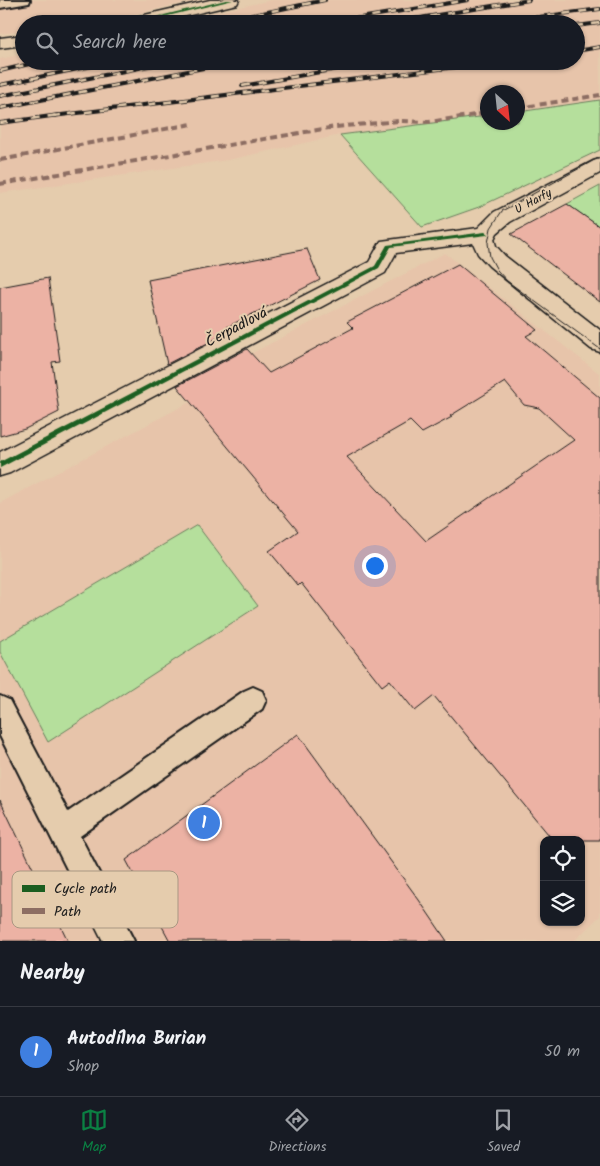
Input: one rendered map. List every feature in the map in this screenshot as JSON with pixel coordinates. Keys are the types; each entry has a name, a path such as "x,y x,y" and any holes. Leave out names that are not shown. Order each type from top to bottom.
{"street":[{"path":"167,15 231,0"},
{"path":"0,43 15,41"},
{"name":"U Harfy","path":"486,242 492,224 502,217 600,165"},
{"path":"486,242 497,261 600,343"},
{"name":"Čerpadlová","path":"0,465 377,267 389,246 486,242"}],"lane":[{"path":"0,4 24,0"},
{"path":"63,832 253,700"},
{"path":"0,709 83,871"},
{"path":"112,928 119,941"}],"shaded area":[{"path":"0,0 198,0 131,15 15,15 15,32 0,34"},
{"path":"272,0 600,0 600,100 525,111 525,85 480,85 480,117 340,135 228,160 0,193 0,59 15,56 15,70 585,70 585,15 202,15"},
{"path":"445,253 600,374 600,916 574,941 0,941 0,503 190,402 181,390"}],"green space":[{"path":"600,100 600,150 479,207 422,227 340,135 480,117 480,130 525,130 525,111"},
{"path":"600,186 600,227 567,204"},
{"path":"197,525 258,606 48,742 0,652 0,641"}],"building":[{"path":"567,204 600,227 600,302 511,234"},
{"path":"307,249 320,280 227,327 231,331 167,364 148,280"},
{"path":"458,264 537,330 526,336 600,398 600,840 585,840 585,836 550,836 434,696 415,711 390,680 382,686 301,583 298,586 269,551 298,531 177,386 247,349 269,373 353,328 347,322","holes":["505,382 524,405 539,408 574,440 426,541 347,457 410,421 422,433 452,417 450,416"]},
{"path":"48,278 60,361 52,362 59,412 25,429 0,436 0,287"},
{"path":"298,734 447,941 170,941 163,928 178,928 178,871 132,871 126,860"},
{"path":"0,800 34,871 12,871 12,928 62,928 68,941 0,941"}],"tram line":[{"path":"600,157 502,211 491,228 488,243 490,257 497,270 507,281 600,349"}],"railway":[{"path":"252,15 325,0"},
{"path":"378,15 468,0"},
{"path":"438,15 529,0"},
{"path":"554,15 600,9"},
{"path":"585,25 600,23"},
{"path":"585,50 600,47"},
{"path":"0,71 15,67"},
{"path":"0,85 73,70"},
{"path":"0,96 129,70"},
{"path":"0,108 193,70"},
{"path":"242,86 332,70"},
{"path":"53,116 432,70"},
{"path":"0,123 59,115"}],"marked path":[{"path":"525,107 600,95"},
{"path":"0,184 335,127 399,121 429,122 480,114"},
{"path":"0,160 192,124"}],"cycle path":[{"path":"167,15 231,0"},
{"path":"0,465 377,267 389,246 485,234"}],"place":[{"name":"Autodílna Burian","path":"204,823"}]}
